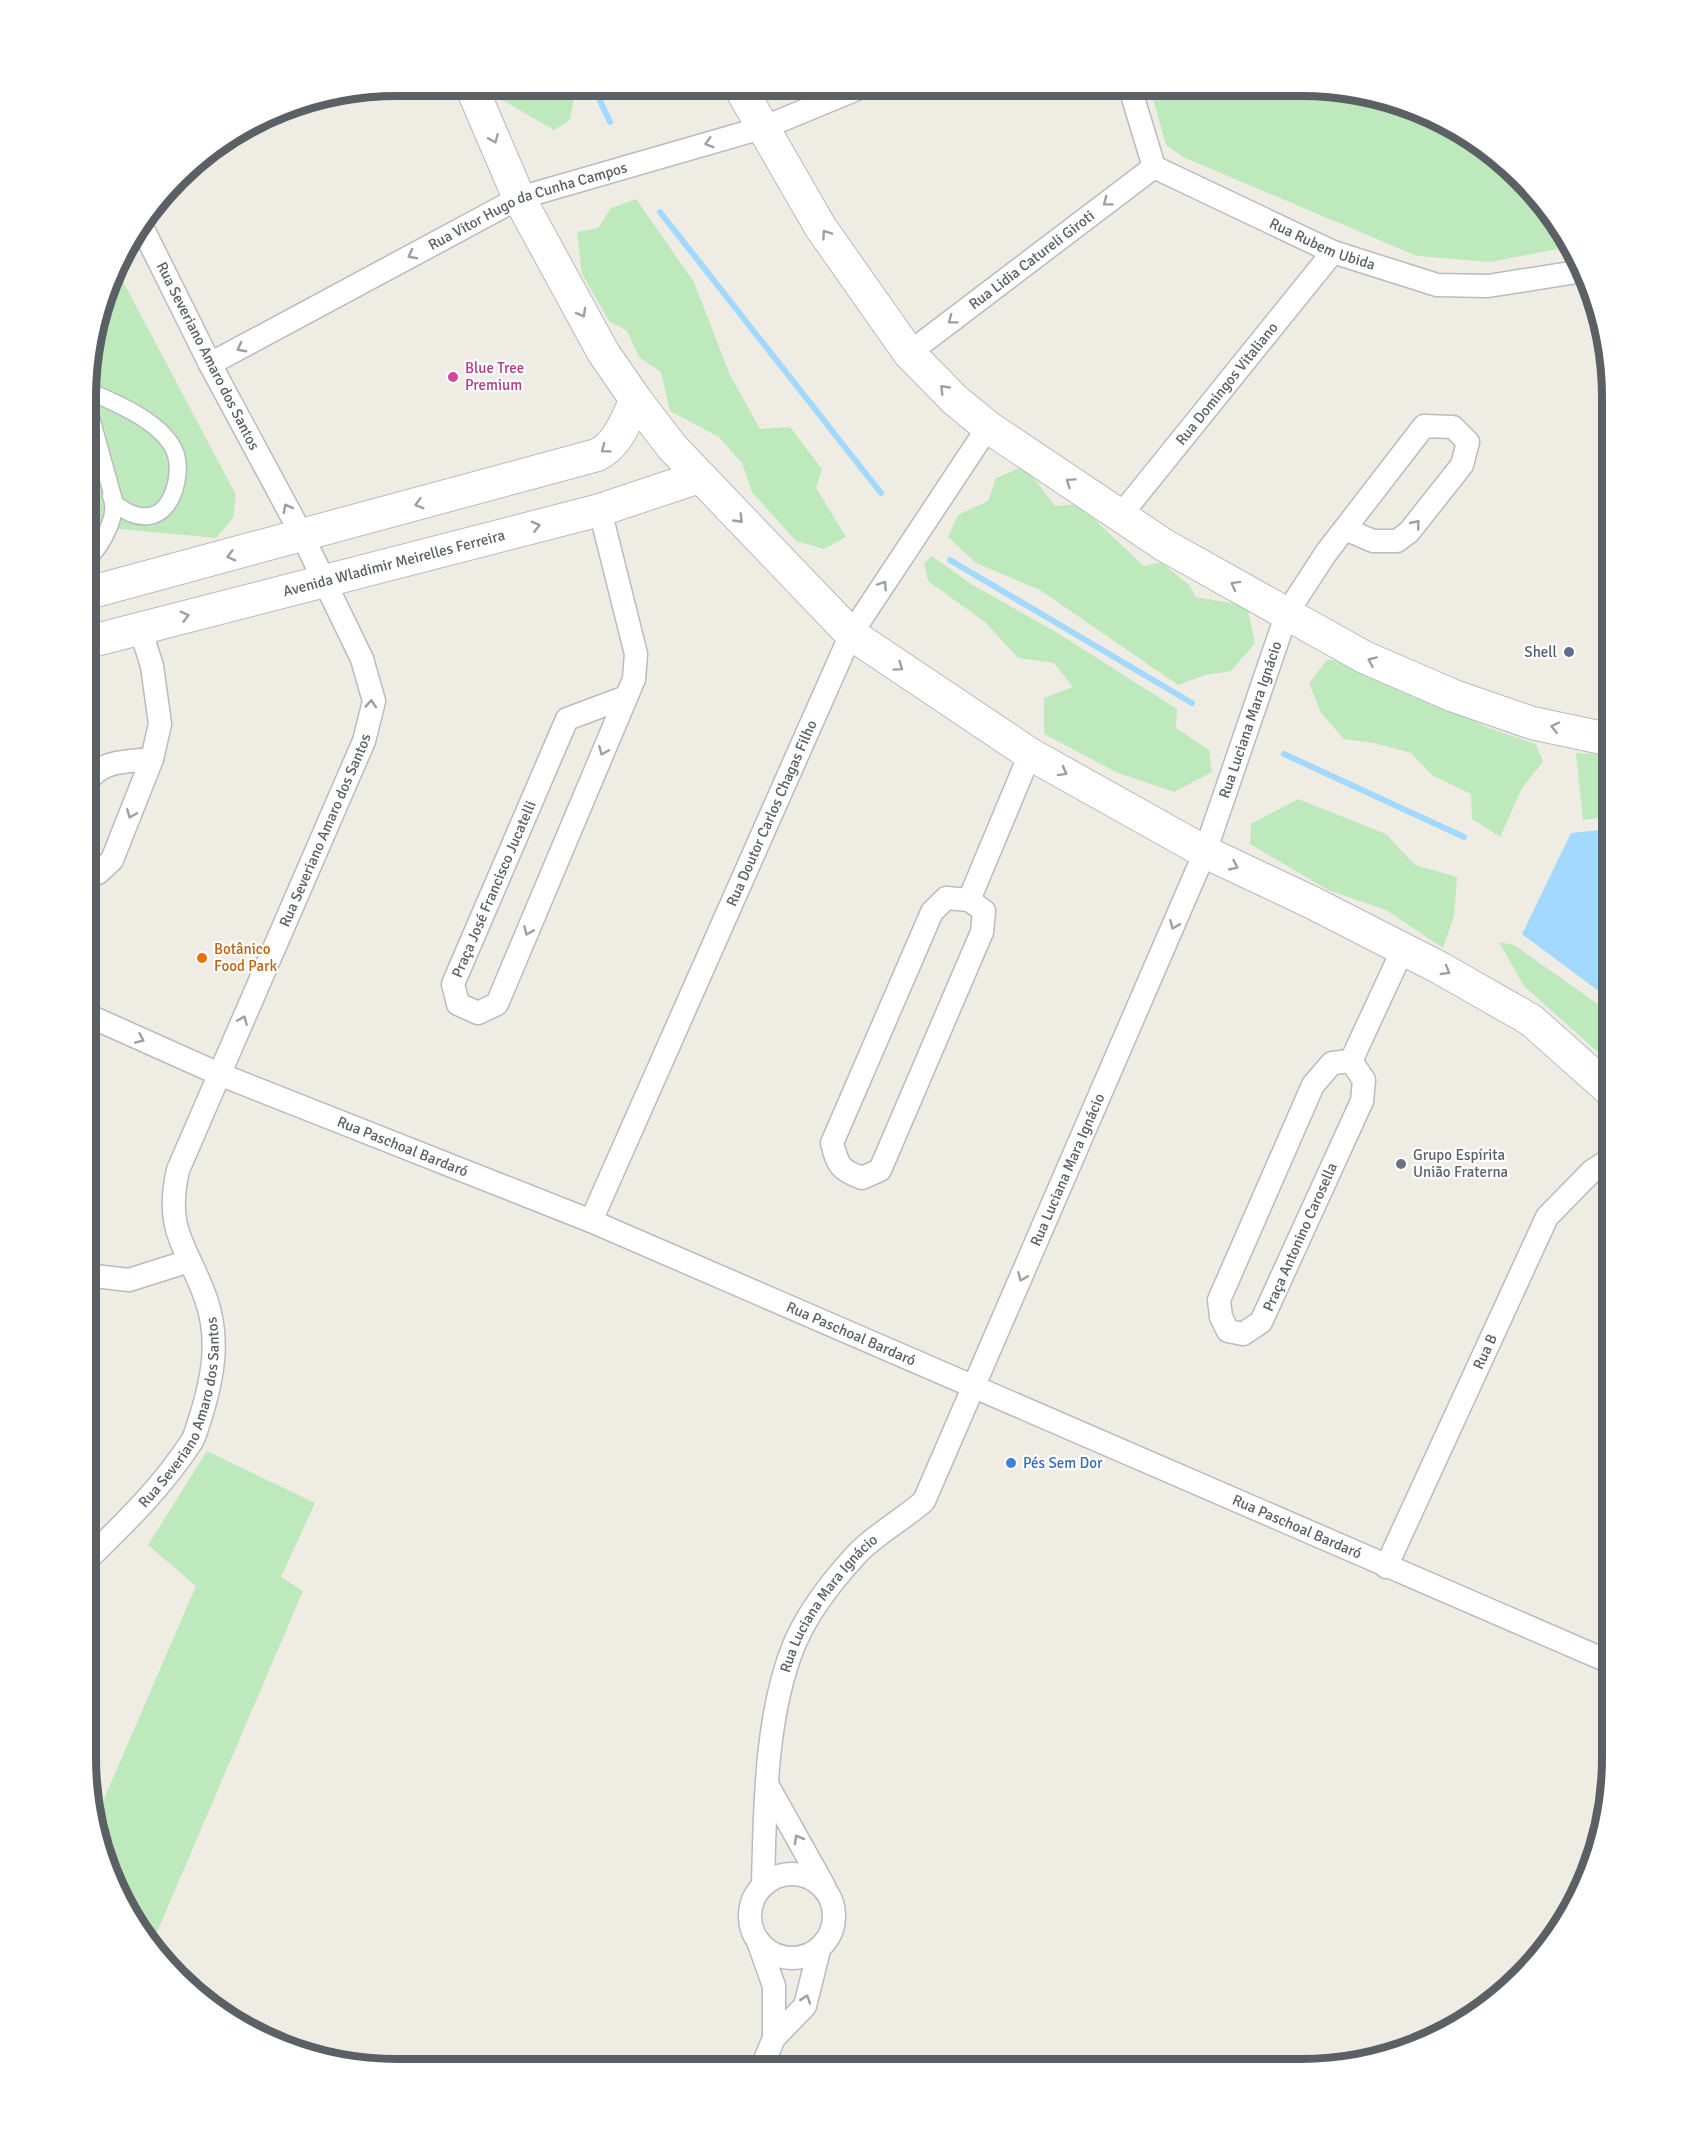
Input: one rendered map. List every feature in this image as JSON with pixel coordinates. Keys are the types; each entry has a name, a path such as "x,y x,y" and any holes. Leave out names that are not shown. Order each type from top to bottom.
{"main road":[{"path":"475,96 519,198 603,352 636,400 672,447 699,477 851,634 1030,754 1205,852 1403,949 1531,1020 1602,1083"},
{"path":"745,96 765,127 821,228 909,353 955,400 988,427 1164,545 1364,657 1454,696 1532,723 1602,738"},
{"path":"96,591 303,537 597,455 607,450 617,439 636,400"},
{"name":"Avenida Wladimir Meirelles Ferreira","path":"96,640 600,510 699,477"}],"street":[{"name":"Rua Vitor Hugo da Cunha Campos","path":"210,364 519,198 765,127 840,96"},
{"path":"1132,96 1154,167"},
{"name":"Rua Rubem Ubida","path":"1154,167 1333,252 1437,285 1488,286 1575,272"},
{"name":"Rua Lidia Catureli Giroti","path":"909,353 1154,167"},
{"name":"Rua Severiano Amaro dos Santos","path":"96,1551 136,1513 193,1440 213,1380 214,1334 206,1300 172,1218 172,1197 178,1170 364,741 374,701 362,659 303,537 210,364 145,233"},
{"name":"Rua Domingos Vitaliano","path":"1120,516 1333,252"},
{"path":"96,395 139,416 162,433 176,453 178,477 167,505 150,516 129,513 115,504 96,460"},
{"name":"Rua Luciana Mara Ignácio","path":"763,1885 768,1786 778,1695 795,1644 825,1595 857,1553 924,1501 1205,852 1287,613 1345,529 1424,426 1452,427 1468,442 1462,465 1409,532 1397,541 1373,541 1345,529"},
{"name":"Rua Doutor Carlos Chagas Filho","path":"591,1221 851,634 988,427"},
{"path":"96,436 115,504 116,516 96,547"},
{"name":"Praça José Francisco Jucatelli","path":"600,510 636,654 634,679 497,1004 478,1012 458,1004 453,984 567,719 626,697"},
{"path":"96,543 109,528"},
{"path":"96,873 112,860 152,759 160,724 153,666 140,628"},
{"path":"969,900 1030,754"},
{"path":"96,772 104,765 152,759"},
{"path":"946,898 969,900 984,911 982,932 880,1170 862,1178 844,1172 837,1161 832,1143 932,912 946,898"},
{"path":"1351,1061 1403,949"},
{"name":"Rua Paschoal Bardaró","path":"96,1019 219,1074 591,1221 974,1389 1602,1659"},
{"name":"Praça Antonino Carosella","path":"1351,1061 1364,1080 1362,1101 1261,1322 1243,1334 1228,1330 1221,1317 1219,1300 1312,1085 1332,1063 1351,1061"},
{"name":"Rua B","path":"1386,1567 1547,1217 1592,1171 1602,1164"},
{"path":"96,1276 129,1280 189,1261"},
{"path":"765,2059 774,2038 805,2006 819,1950 833,1928 835,1915 833,1902 768,1786"},
{"path":"774,2038 774,1986 750,1923 750,1909 763,1885 775,1877 803,1874 816,1880 826,1890"},
{"path":"758,1940 771,1954 783,1958 808,1956 819,1950"}],"green space":[{"path":"573,96 574,98 570,120 554,130 497,97"},
{"path":"1152,96 1301,96 1340,99 1379,106 1434,127 1484,158 1514,184 1540,214 1563,248 1490,262 1417,256 1183,157 1166,145"},
{"path":"636,199 694,282 730,375 760,429 790,427 822,469 816,488 846,537 824,549 796,541 752,492 742,463 719,437 670,411 661,372 639,357 627,331 609,321 582,274 577,232 598,228 611,208"},
{"path":"121,278 236,495 233,518 216,538 109,528 96,539 96,397 102,338 106,319"},
{"path":"1024,466 1055,506 1078,504 1144,566 1161,562 1189,585 1196,597 1247,606 1255,643 1231,671 1205,675 1178,685 1040,590 976,563 948,537 958,515 988,501 996,478"},
{"path":"932,556 971,584 1056,632 1177,709 1176,728 1209,750 1212,772 1174,792 1118,773 1044,734 1044,698 1073,687 1054,663 1018,658 985,622 928,581 924,563"},
{"path":"1327,660 1354,660 1486,727 1536,744 1543,762 1522,788 1500,837 1472,819 1471,794 1432,775 1411,753 1374,743 1344,739 1321,713 1309,683"},
{"path":"1576,753 1602,754 1602,817 1583,820"},
{"path":"1298,799 1386,834 1415,865 1457,877 1454,916 1443,948 1386,910 1328,890 1250,844 1251,824"},
{"path":"1499,942 1514,945 1602,1007 1602,1056 1524,986"},
{"path":"207,1451 315,1503 281,1577 303,1591 155,1937 136,1908 119,1873 106,1836 100,1807 196,1586 148,1545"}],"water":[{"path":"1602,830 1602,994 1522,934 1571,833"}],"waterway":[{"path":"598,96 610,122"},
{"path":"660,212 881,493"},
{"path":"950,560 1192,703"},
{"path":"1284,754 1464,837"}],"place":[{"name":"Blue Tree Premium","path":"453,377"},
{"name":"Shell","path":"1569,652"},
{"name":"Botânico Food Park","path":"202,958"},
{"name":"Grupo Espírita União Fraterna","path":"1401,1164"},
{"name":"Pés Sem Dor","path":"1011,1463"}]}
